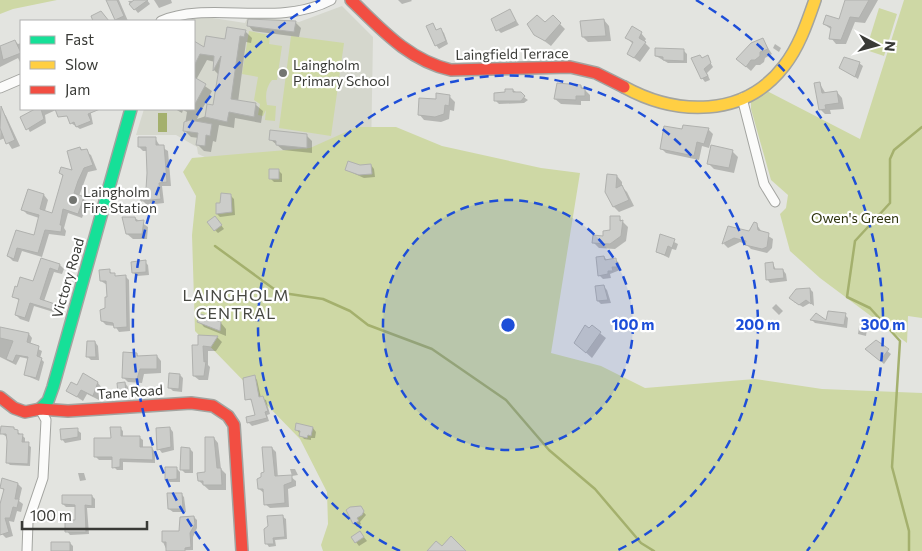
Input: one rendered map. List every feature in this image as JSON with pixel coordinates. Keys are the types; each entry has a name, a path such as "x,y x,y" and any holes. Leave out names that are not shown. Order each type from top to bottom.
{"street":[{"path":"236,3 297,9 315,7 331,0"},
{"name":"Laingfield Terrace","path":"351,0 414,58 434,68 451,70 575,68 604,77 652,101 678,107 694,108 714,106 742,98 763,86 782,70 803,36 815,0"},
{"path":"162,20 174,12 192,4"},
{"path":"0,88 20,79"},
{"path":"742,98 764,184 775,202"},
{"name":"Victory Road","path":"40,409 48,401 53,387 131,110"},
{"path":"0,397 14,408 25,412 40,409 46,420 44,478 28,522 27,551"},
{"name":"Tane Road","path":"40,409 68,411 191,404 214,406 234,425 242,551"}],"shaded area":[{"name":"Laingholm Primary School","path":"342,6 373,37 371,154 209,159 198,154 197,147 176,135 136,135 144,110 195,110 195,20 189,20 200,16 245,23 248,16 299,22"},
{"path":"158,113 167,113 167,132 158,132"}],"green space":[{"path":"0,0 57,0 13,9 0,14"},
{"name":"Owen's Green","path":"904,0 922,0 922,318 908,316 907,343 820,278 790,251 780,214 786,208 788,195 771,180 751,109 751,102 767,91 860,139"},
{"path":"879,8 897,14 884,56 866,50"},
{"path":"249,31 270,35 269,44 282,46 277,80 272,80 266,95 267,105 276,106 275,121 265,120 266,110 263,116 258,115 260,104 254,100 258,77 264,78 242,74"},
{"path":"291,36 344,43 331,136 279,128"},
{"path":"357,127 396,127 442,146 541,168 580,173 551,353 601,366 645,388 755,379 822,389 922,393 922,551 323,551 321,545 328,524 327,492 300,439 195,331 192,235 196,196 183,172 192,158 310,148"}],"building":[{"path":"106,0 117,0 124,16 115,20"},
{"path":"134,0 148,0 134,10 129,4"},
{"path":"845,0 869,0 859,18 850,17 841,40 829,39 831,27 823,24 826,15 839,19"},
{"path":"510,9 516,21 496,31 491,19"},
{"path":"101,11 108,20 93,20 91,16"},
{"path":"537,15 545,22 553,15 561,23 545,41 534,35 527,24"},
{"path":"248,19 296,21 294,32 247,26"},
{"path":"604,19 606,36 582,37 580,21"},
{"path":"433,23 436,30 441,28 446,41 435,46 426,26"},
{"path":"632,26 642,32 639,38 646,42 634,58 627,54 633,42 625,38"},
{"path":"227,27 246,30 244,37 240,36 231,99 256,103 254,117 229,112 227,122 205,117 207,104 213,105 221,56 213,71 214,56 200,54 195,64 195,42 204,47 206,36 225,39"},
{"path":"763,38 768,49 760,52 760,56 755,60 751,60 746,67 736,59 751,43"},
{"path":"15,40 20,53 3,60 0,46"},
{"path":"655,48 684,49 684,61 663,60 663,57 655,56"},
{"path":"700,55 702,58 708,55 711,63 704,69 708,76 701,79 691,58"},
{"path":"844,57 860,62 855,77 839,68"},
{"path":"195,78 206,84 195,104"},
{"path":"820,82 822,93 837,91 839,103 825,105 826,109 819,110 814,83"},
{"path":"557,83 581,85 581,88 585,89 585,96 576,96 576,100 554,99"},
{"path":"505,89 513,89 513,92 521,92 525,96 521,101 494,101 494,93 505,92"},
{"path":"436,93 450,95 449,106 445,105 444,114 435,117 418,115 419,98 436,99"},
{"path":"1,106 15,140 6,144 0,128"},
{"path":"33,110 41,110 44,119 26,130 20,117"},
{"path":"55,110 98,110 88,114 91,121 76,127 74,122 70,124 67,116 58,117"},
{"path":"190,120 212,124 210,136 206,135 205,146 196,145 198,133 183,131 184,122"},
{"path":"683,125 709,128 704,144 697,142 694,156 660,149 664,126 682,129"},
{"path":"270,130 307,134 307,148 276,145 276,141 269,140"},
{"path":"138,137 156,137 156,145 164,145 167,182 159,183 161,199 141,201 140,190 146,189 146,147 138,147"},
{"path":"711,145 733,150 729,168 707,164"},
{"path":"80,147 81,150 87,149 93,165 84,168 74,193 84,197 78,214 63,209 60,225 62,225 61,232 45,230 38,253 17,248 14,259 7,256 16,230 34,235 39,215 21,210 28,189 44,194 40,209 52,213 63,175 59,173 61,167 72,170 67,151"},
{"path":"348,161 360,165 371,164 372,174 359,175 345,170"},
{"path":"269,169 279,169 279,179 269,179"},
{"path":"607,174 617,175 616,188 622,185 629,200 613,207 605,192"},
{"path":"221,193 231,194 232,212 216,214 216,203 220,203"},
{"path":"215,216 222,225 214,231 207,222"},
{"path":"610,216 620,216 620,221 623,220 621,236 610,244 592,243 593,235 603,236 603,231 610,230"},
{"path":"122,217 135,217 136,221 144,220 142,234 126,234"},
{"path":"754,222 757,223 758,230 769,233 767,247 762,249 745,245 746,241 734,238 722,244 728,226 749,231"},
{"path":"660,234 675,239 672,248 668,246 665,255 656,252"},
{"path":"604,256 605,260 616,258 617,267 612,267 613,271 608,271 608,274 598,276 596,257"},
{"path":"41,258 60,264 58,271 50,268 40,299 58,305 56,311 30,303 25,318 15,315 19,299 12,297 15,286 17,287 20,277 33,281"},
{"path":"146,260 146,272 132,273 131,262"},
{"path":"773,262 774,269 783,269 784,278 766,280 765,263"},
{"path":"110,269 110,273 115,273 115,276 126,275 127,327 114,328 113,323 101,321 100,310 105,308 105,297 107,297 106,281 100,281 99,270"},
{"path":"604,285 608,300 597,301 595,286"},
{"path":"810,288 811,304 806,300 799,305 789,298 796,289"},
{"path":"828,311 846,313 844,325 810,320 816,313 826,320"},
{"path":"201,314 221,322 220,331 197,322"},
{"path":"585,325 589,328 592,325 601,332 586,353 574,343"},
{"path":"0,327 29,333 27,342 39,346 37,356 42,358 36,378 24,375 28,357 16,355 13,362 6,359 13,341 0,338"},
{"path":"198,335 218,336 211,347 203,346 204,362 206,361 204,376 193,376 192,345 198,345"},
{"path":"876,340 889,349 880,361 865,349"},
{"path":"87,341 95,341 96,357 86,357"},
{"path":"123,352 137,353 137,356 157,355 157,369 140,369 137,379 122,378"},
{"path":"83,373 98,382 93,396 81,390 77,397 66,391 71,382 77,385"},
{"path":"169,373 180,374 179,389 168,388"},
{"path":"255,375 259,397 263,396 268,411 265,412 267,418 247,423 246,417 255,415 251,399 245,400 243,378"},
{"path":"125,382 126,393 118,394 117,383"},
{"path":"296,423 313,427 311,436 308,435 307,438 299,436 300,431 295,430"},
{"path":"1,426 14,427 14,429 18,430 18,434 23,434 22,442 29,442 28,464 6,463 7,441 6,434 0,434"},
{"path":"110,427 121,427 121,436 140,436 140,447 152,447 153,460 120,459 120,467 112,468 112,457 94,457 94,438 111,438"},
{"path":"170,427 171,447 157,450 156,428"},
{"path":"78,428 78,437 61,440 60,429"},
{"path":"205,437 214,437 217,468 221,468 222,485 203,485 203,481 198,481 197,473 205,472"},
{"path":"181,447 190,448 190,470 180,470"},
{"path":"262,447 272,447 275,476 292,475 292,482 284,485 285,503 264,505 263,489 258,489 257,479 264,472"},
{"path":"165,467 177,467 177,479 165,480"},
{"path":"2,478 18,483 15,499 19,499 17,508 13,507 10,518 5,518 9,532 0,535 0,504 4,489 0,488"},
{"path":"167,493 182,493 183,509 168,509"},
{"path":"62,495 92,495 92,506 85,505 86,532 65,532 65,520 75,520 75,505 62,504"},
{"path":"361,506 364,511 357,518 359,521 353,524 346,510 350,507"},
{"path":"283,515 285,537 273,538 274,544 265,544 264,529 268,526 267,516"},
{"path":"194,516 195,524 190,533 191,547 185,548 185,551 166,551 166,542 162,542 162,531 179,531 180,517"},
{"path":"360,531 364,537 355,543 351,537"},
{"path":"451,536 466,551 427,551 436,541 442,546"},
{"path":"51,542 70,542 70,551 51,551"}],"waterway":[{"path":"909,551 909,531 892,467 900,341 870,308 847,297 855,241 890,203 890,159 894,150 922,127"},
{"path":"215,246 274,289 283,293 323,299 350,311 368,325 432,349 506,400 549,450 595,489 641,543 654,551"}],"traffic: fast":[{"path":"40,409 48,401 53,387 131,110"}],"traffic: slow":[{"path":"624,87 644,97 687,107 709,107 730,103 750,95 768,83 789,59 802,34 815,0"}],"traffic: jam":[{"path":"351,0 373,22 408,51 421,59 451,70 570,67 596,73 624,87"},
{"path":"0,397 14,408 25,412 40,409 68,411 191,403 213,406 228,416 234,425 242,551"}],"place":[{"name":"Laingholm Primary School","path":"283,73"},
{"name":"Laingholm Fire Station","path":"73,200"}],"district":[{"name":"LAINGHOLM CENTRAL","path":"236,304"}]}
